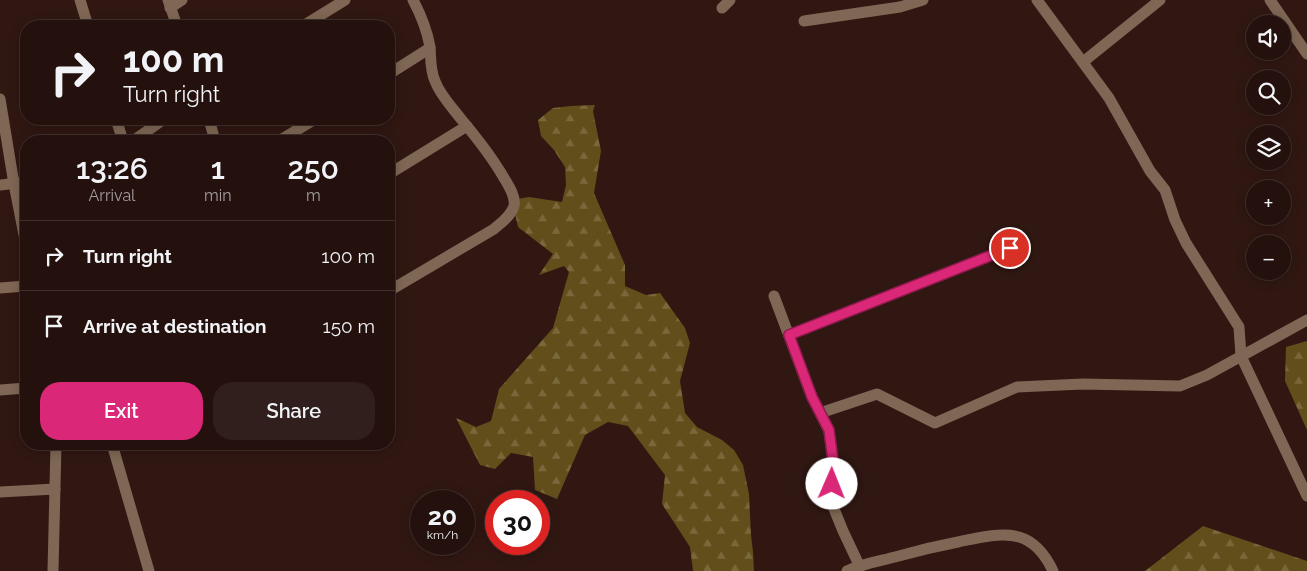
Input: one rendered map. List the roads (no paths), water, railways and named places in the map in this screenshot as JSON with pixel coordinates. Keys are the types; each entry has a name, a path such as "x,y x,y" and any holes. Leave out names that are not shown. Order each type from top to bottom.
{"street":[{"path":"80,0 86,20"},
{"path":"175,20 169,4 182,0"},
{"path":"312,20 344,0"},
{"path":"395,287 502,223 514,205 514,199 509,186 494,160 443,96 435,82 430,64 430,48 424,22 413,0"},
{"path":"804,21 900,7 923,0"},
{"path":"1037,0 1109,98 1150,172 1165,190 1175,220 1186,242 1239,327 1241,356 1307,496"},
{"path":"1083,62 1160,0"},
{"path":"1270,0 1307,54"},
{"path":"395,70 430,48"},
{"path":"0,99 20,214"},
{"path":"141,135 156,125"},
{"path":"289,135 306,125"},
{"path":"395,170 467,126"},
{"path":"0,185 20,183"},
{"path":"789,335 1010,248"},
{"path":"0,288 20,286"},
{"path":"774,296 812,397 829,430 834,468 830,499 860,566"},
{"path":"820,413 877,394 935,423 1016,387 1083,384 1180,386 1207,375 1307,320"},
{"path":"0,390 20,388"},
{"path":"53,571 56,450"},
{"path":"114,450 150,571"},
{"path":"0,492 54,489"},
{"path":"847,571 926,549 982,537 1005,535 1019,537 1038,548 1047,559 1053,571"}]}
